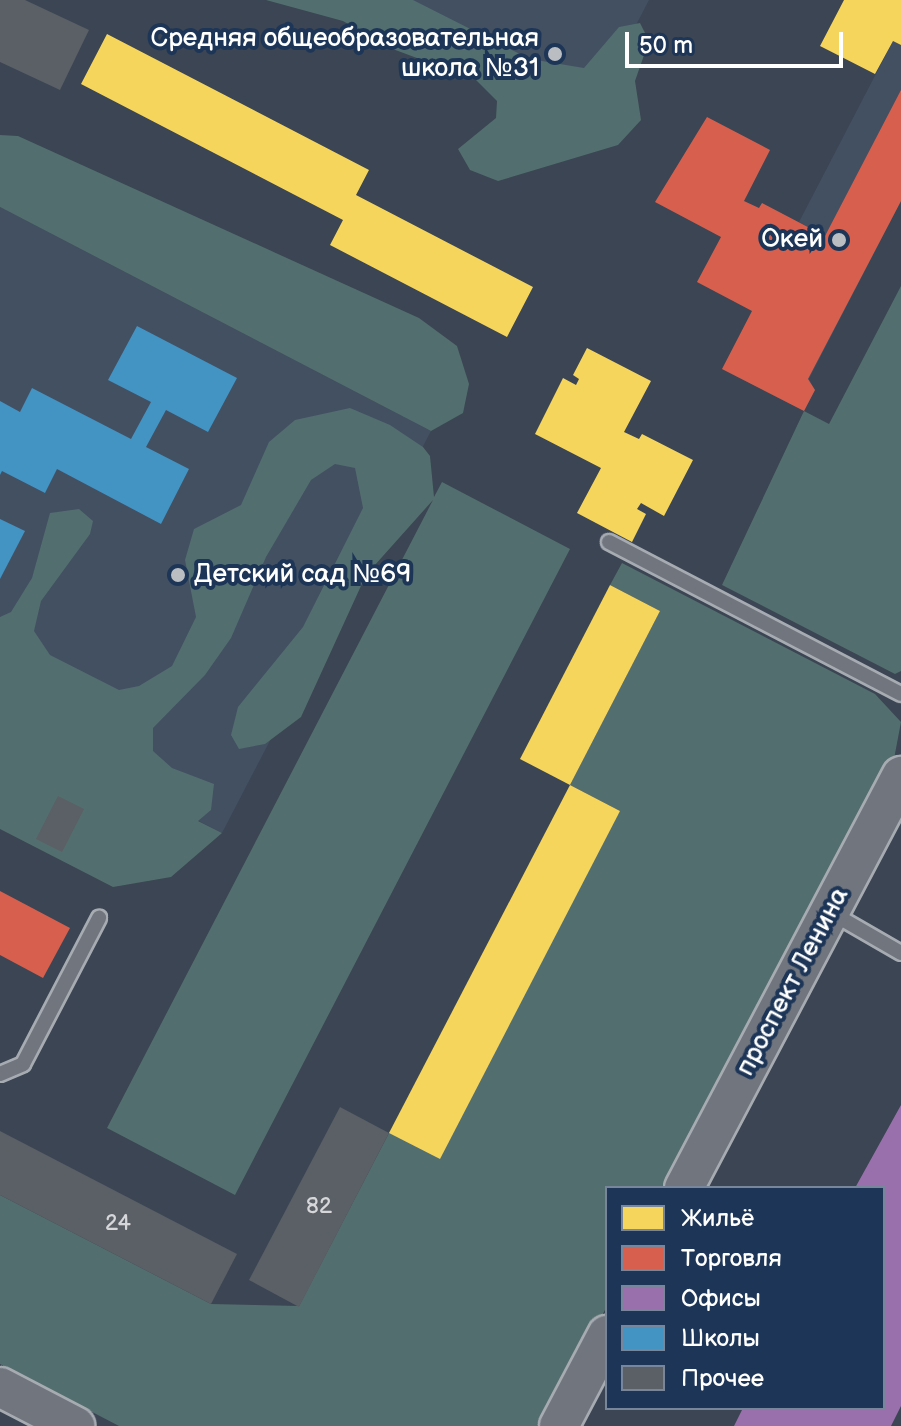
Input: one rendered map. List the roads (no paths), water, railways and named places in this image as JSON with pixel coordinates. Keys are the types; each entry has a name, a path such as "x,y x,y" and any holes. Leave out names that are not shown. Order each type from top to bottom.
{"street":[{"name":"проспект Ленина","path":"685,1186 901,776"},
{"path":"565,1419 605,1339"},
{"path":"0,1387 75,1426"}],"lane":[{"path":"609,542 901,694"},
{"path":"829,912 901,953"},
{"path":"0,1074 23,1064 99,918"}],"place":[{"name":"Средняя общеобразовательная школа №31","path":"555,54"},
{"name":"Окей","path":"839,240"},
{"name":"Детский сад №69","path":"178,575"}]}
